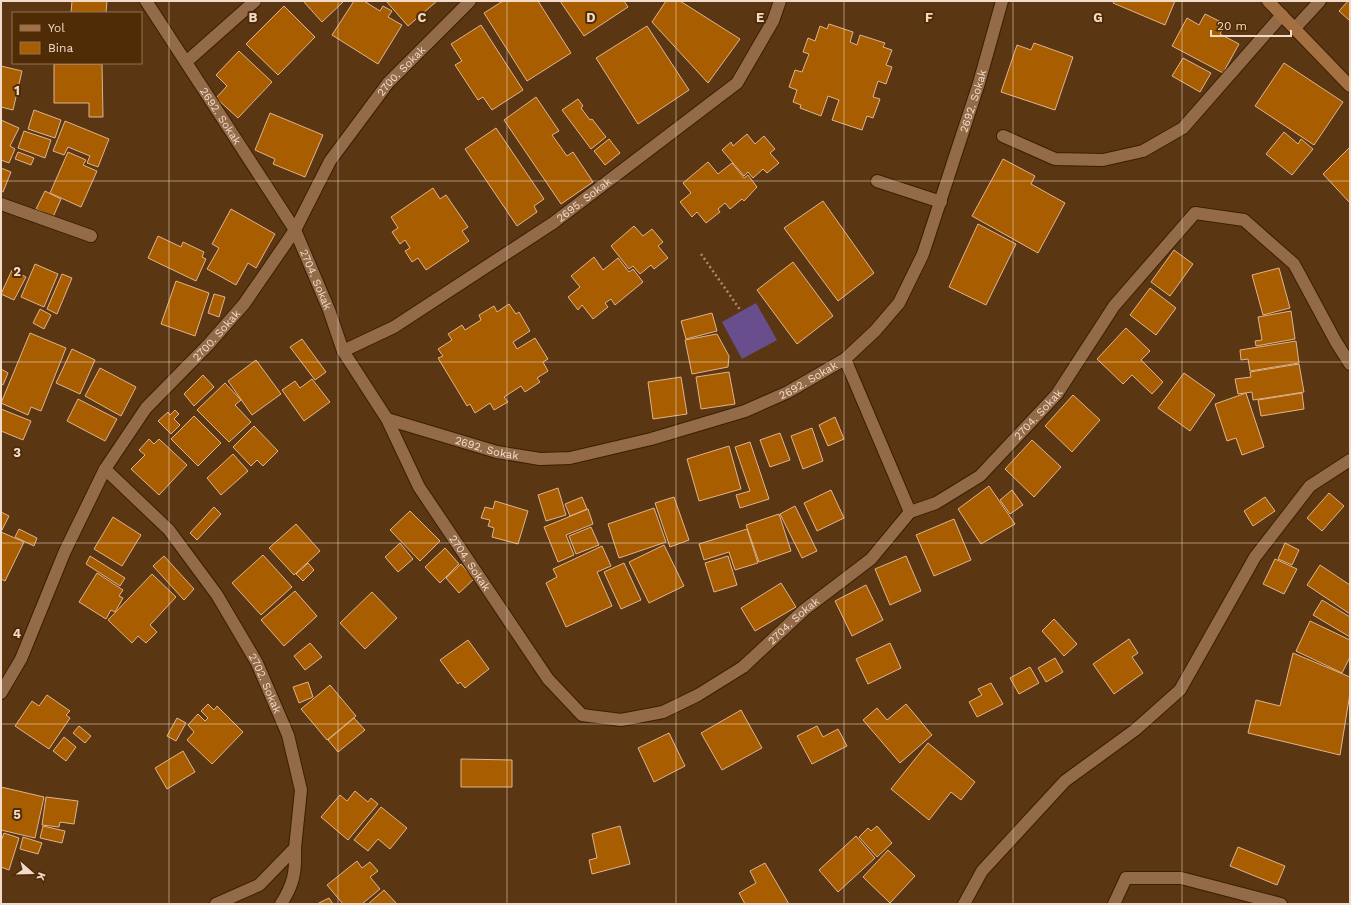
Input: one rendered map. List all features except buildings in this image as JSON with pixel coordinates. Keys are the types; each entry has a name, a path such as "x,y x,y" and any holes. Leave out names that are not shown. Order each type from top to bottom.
{"main road":[{"path":"1268,1 1350,86"}],"street":[{"name":"2692. Sokak","path":"146,1 295,230"},
{"path":"186,62 255,1"},
{"name":"2700. Sokak","path":"1,693 21,659 65,551 105,469 146,408 208,345 244,304 295,230 330,161 388,83 470,1"},
{"name":"2695. Sokak","path":"343,351 394,327 553,223 737,83 773,22 780,1"},
{"name":"2692. Sokak","path":"387,419 496,452 540,459 570,458 652,439 745,412 788,392 845,359 875,330 899,303 923,254 979,83 1002,1"},
{"path":"1295,28 1320,1"},
{"path":"1003,136 1055,159 1103,160 1143,151 1184,128 1282,15"},
{"path":"877,181 941,202"},
{"path":"1,204 91,236"},
{"name":"2704. Sokak","path":"295,230 343,351 387,419 419,487 548,679 582,716 621,720 663,712 698,695 744,667 804,610 871,559 910,512 936,503 980,476 1057,394 1114,306 1195,213 1244,220 1294,264 1336,342 1350,364"},
{"path":"845,359 910,512"},
{"path":"964,904 982,871 1065,782 1135,730 1180,690 1255,557 1310,486 1350,460"},
{"name":"2702. Sokak","path":"105,469 170,530 217,595 257,663 288,735 302,790 295,848 296,868 290,889 281,904"},
{"path":"216,904 259,885 295,848"},
{"path":"1114,904 1126,878 1181,878 1281,904"}],"path":[{"path":"701,254 741,311"}],"shaded area":[{"path":"756,303 777,340 742,359 722,322"}]}
